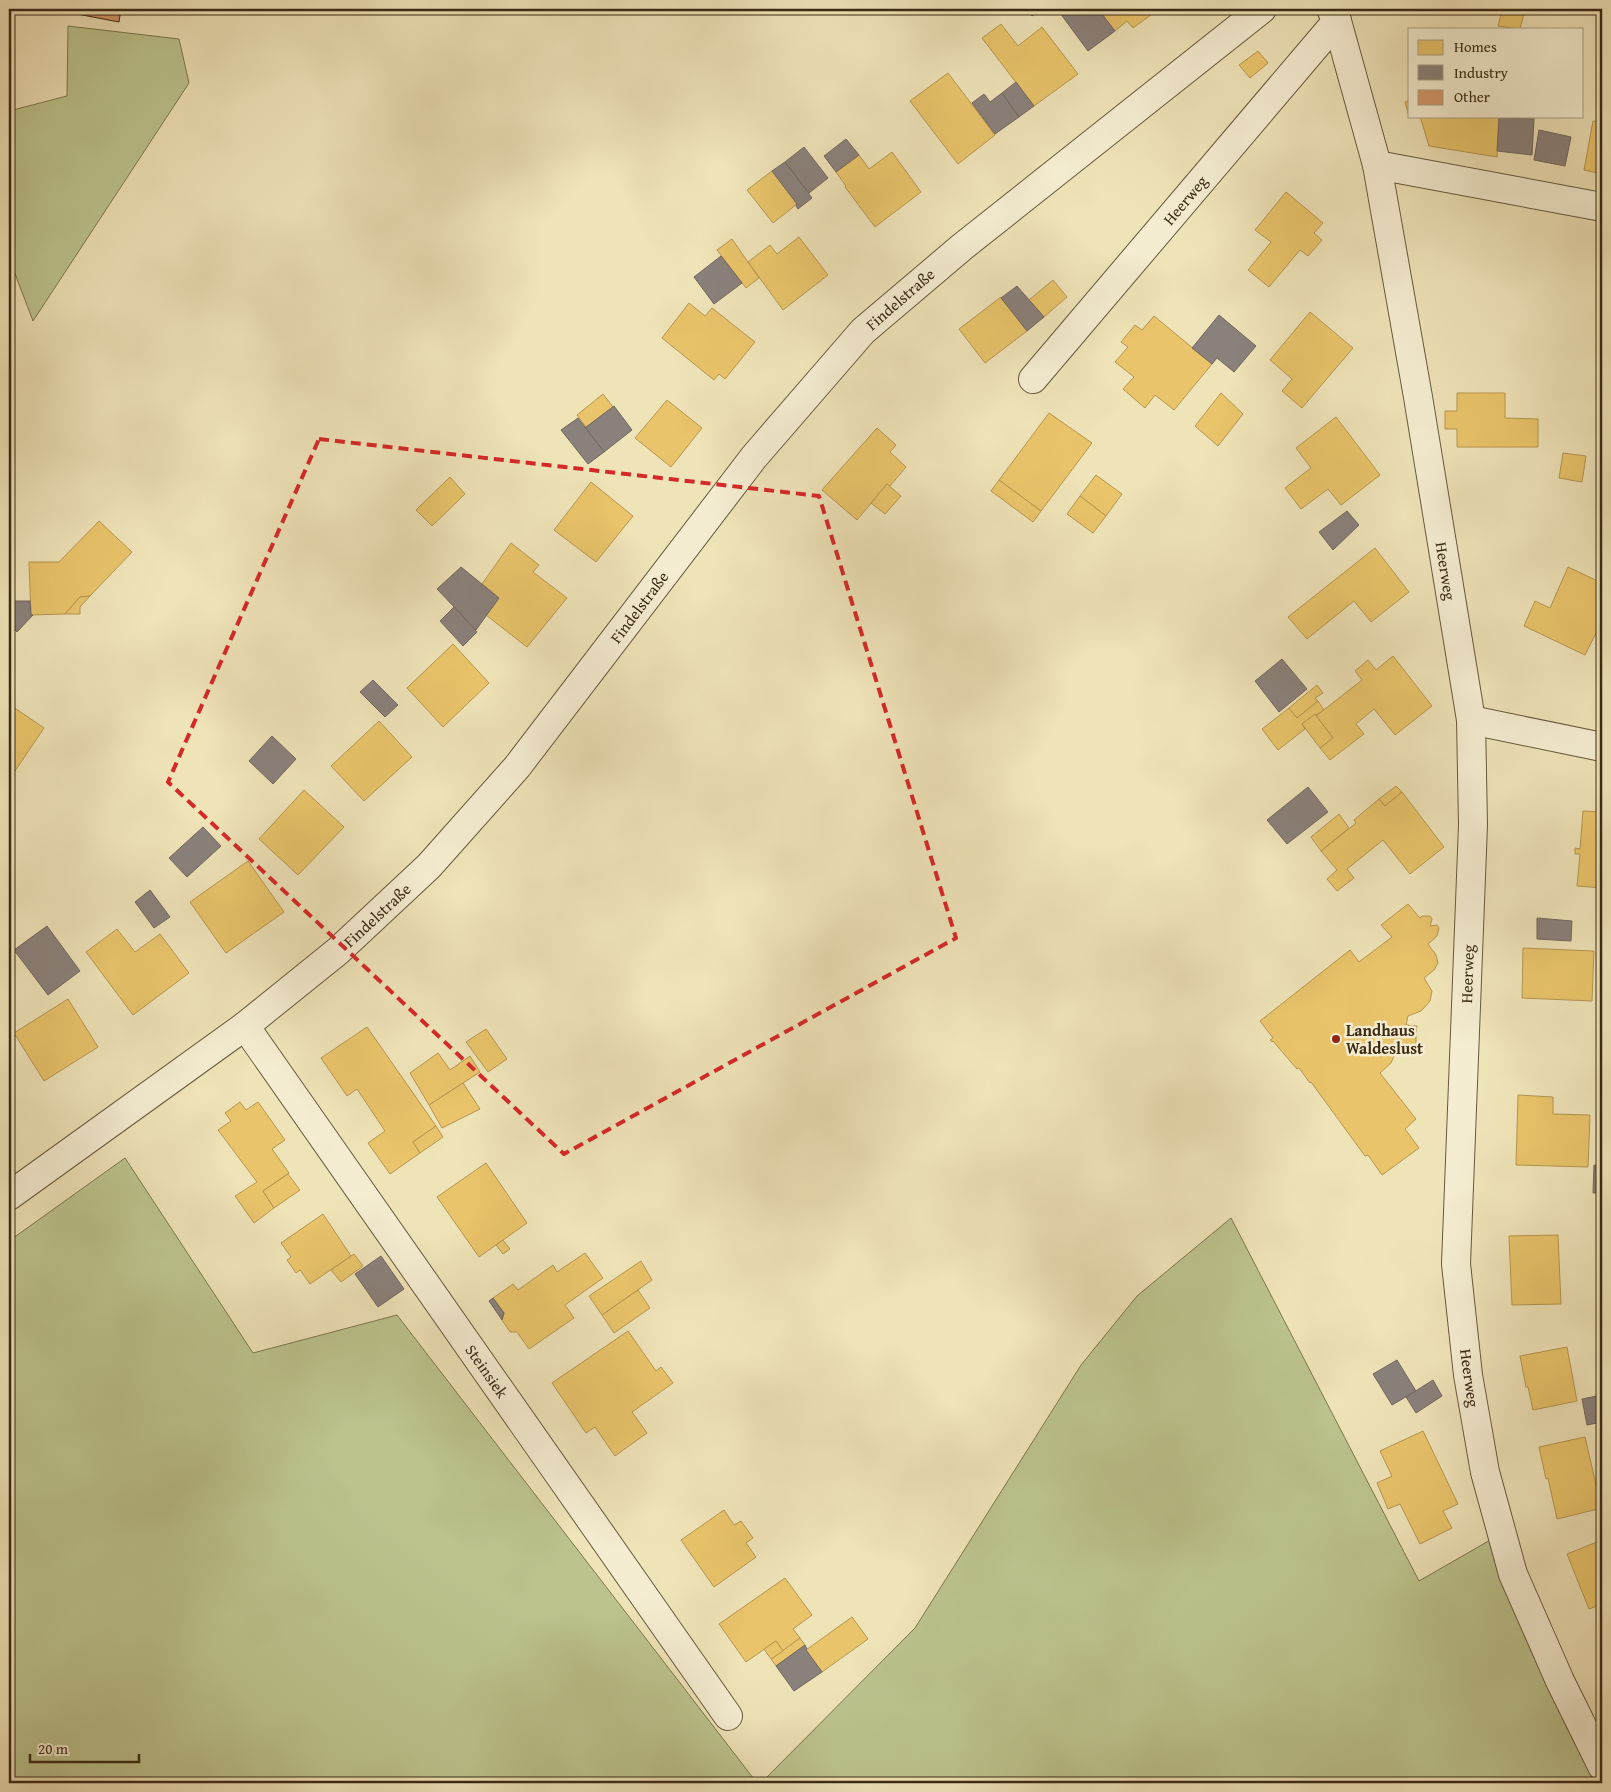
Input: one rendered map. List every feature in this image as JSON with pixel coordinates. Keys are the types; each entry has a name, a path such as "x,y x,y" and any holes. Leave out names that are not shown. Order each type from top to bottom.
{"street":[{"name":"Findelstraße","path":"9,1196 245,1026 338,951 429,866 517,767 754,457 863,331 962,247 1262,9"},
{"name":"Heerweg","path":"1334,15 1377,164 1418,397 1471,720 1473,825 1456,1264 1468,1375 1486,1472 1513,1574 1560,1681 1602,1766"},
{"name":"Heerweg","path":"1033,379 1334,15"},
{"path":"1377,164 1602,207"},
{"path":"1471,720 1602,747"},
{"name":"Steinsiek","path":"245,1026 728,1716"}],"highlighted area":[{"path":"319,439 819,496 956,938 564,1154 168,782"}],"green space":[{"path":"68,26 179,39 189,83 33,321 9,258 9,111 67,96"},
{"path":"125,1158 253,1353 397,1315 757,1783 9,1783 9,1241"},
{"path":"1231,1218 1419,1581 1492,1539 1602,1769 1602,1783 761,1783 915,1628 1081,1365 1137,1296"}],"building: Homes":[{"path":"1098,9 1159,9 1133,28 1127,21 1115,31"},
{"path":"1502,10 1524,14 1520,28 1498,26"},
{"path":"1001,24 1018,46 1042,27 1078,74 1034,106 982,38"},
{"path":"1258,51 1268,63 1250,78 1239,65"},
{"path":"948,73 995,135 958,164 910,101"},
{"path":"1408,101 1408,113 1405,102"},
{"path":"1421,118 1499,118 1497,157 1429,146"},
{"path":"1499,118 1534,118 1534,119"},
{"path":"1593,121 1602,123 1602,174 1584,170"},
{"path":"892,152 921,192 875,227 836,172 859,155 869,169"},
{"path":"772,171 797,204 773,223 747,190"},
{"path":"1286,192 1323,223 1314,233 1322,240 1308,256 1300,250 1269,287 1248,270 1271,242 1255,230"},
{"path":"799,237 828,275 783,310 748,262 770,245 777,254"},
{"path":"732,239 759,278 746,288 717,250"},
{"path":"1053,280 1067,297 1044,317 1029,300"},
{"path":"1001,297 1027,331 985,363 959,329"},
{"path":"689,303 705,316 712,308 755,342 725,379 719,374 714,380 662,338"},
{"path":"1310,312 1353,348 1302,408 1282,391 1292,379 1270,360"},
{"path":"1154,316 1212,364 1174,410 1155,395 1145,408 1123,389 1134,377 1115,362 1128,347 1121,342 1135,325 1142,330"},
{"path":"1221,393 1243,414 1218,446 1195,426"},
{"path":"1457,393 1505,393 1505,418 1538,419 1538,447 1457,447 1457,429 1445,429 1445,411 1457,411"},
{"path":"603,394 613,407 586,427 577,415"},
{"path":"667,400 702,428 671,467 635,438"},
{"path":"1049,413 1092,443 1041,511 999,480"},
{"path":"1336,417 1380,475 1341,505 1328,489 1301,509 1285,488 1311,468 1296,448"},
{"path":"877,428 896,445 890,452 906,467 890,486 887,484 857,520 822,490"},
{"path":"1563,453 1586,456 1582,482 1559,478"},
{"path":"1096,475 1122,494 1106,516 1080,496"},
{"path":"450,477 465,494 432,526 416,510"},
{"path":"999,480 1041,511 1033,522 991,491"},
{"path":"591,482 633,516 596,562 554,530"},
{"path":"887,484 901,496 885,514 871,503"},
{"path":"1080,496 1106,516 1093,533 1067,514"},
{"path":"99,521 132,552 90,596 80,597 65,614 31,615 29,562 59,562"},
{"path":"511,543 539,565 533,572 567,598 527,647 486,615 499,598 482,584"},
{"path":"1375,548 1409,592 1371,622 1354,601 1307,639 1288,617"},
{"path":"1568,567 1602,583 1602,621 1585,655 1524,626 1535,601 1550,608"},
{"path":"90,596 80,607 80,614 65,614 80,597"},
{"path":"453,644 489,683 443,727 407,688"},
{"path":"1393,656 1432,706 1395,735 1374,709 1356,724 1364,734 1330,760 1320,748 1333,738 1316,716 1362,680 1355,671 1368,660 1376,670"},
{"path":"1317,685 1323,693 1315,698 1318,701 1297,718 1289,708"},
{"path":"1318,701 1324,710 1302,724 1305,729 1278,750 1262,729 1289,708 1297,718"},
{"path":"9,704 44,728 9,780"},
{"path":"1315,714 1333,738 1320,748 1302,724"},
{"path":"379,721 412,757 364,801 331,766"},
{"path":"1396,786 1402,792 1385,806 1379,799"},
{"path":"304,790 344,827 298,875 259,839"},
{"path":"1402,792 1444,847 1410,874 1383,840 1347,869 1354,878 1337,891 1327,879 1337,870 1321,851 1356,823 1354,820 1379,799 1385,806"},
{"path":"1583,811 1602,812 1602,888 1577,886 1580,854 1575,854 1575,848 1580,849"},
{"path":"1339,814 1349,828 1321,851 1311,837"},
{"path":"248,861 284,912 226,953 190,902"},
{"name":"Landhaus Waldeslust","path":"1408,904 1420,918 1422,916 1430,916 1432,919 1430,926 1437,925 1439,928 1437,936 1428,944 1436,955 1438,963 1434,970 1424,978 1432,991 1430,1001 1421,1011 1408,1016 1406,1025 1417,1026 1416,1034 1402,1032 1397,1048 1401,1050 1397,1049 1391,1063 1380,1073 1416,1119 1405,1129 1419,1148 1382,1175 1368,1155 1365,1156 1311,1082 1270,1040 1273,1038 1260,1021 1350,950 1359,962 1392,937 1381,925"},
{"path":"117,929 135,952 160,934 189,973 133,1015 86,952"},
{"path":"1523,948 1594,951 1592,1001 1522,998"},
{"path":"68,999 98,1047 44,1081 14,1033"},
{"path":"367,1027 436,1126 413,1142 420,1153 390,1174 368,1143 385,1131 357,1089 347,1096 321,1058"},
{"path":"486,1029 507,1059 488,1072 466,1042"},
{"path":"1402,1032 1416,1034 1416,1052 1397,1048"},
{"path":"438,1053 450,1070 470,1056 480,1072 429,1105 410,1073"},
{"path":"463,1083 480,1109 442,1128 429,1105"},
{"path":"1518,1095 1553,1097 1553,1114 1590,1115 1588,1167 1516,1165"},
{"path":"240,1102 246,1110 258,1102 285,1140 272,1149 289,1173 263,1191 274,1208 254,1223 235,1196 257,1182 218,1130 231,1121 225,1113"},
{"path":"436,1126 443,1137 420,1153 413,1142"},
{"path":"486,1163 527,1223 479,1257 437,1197"},
{"path":"288,1174 300,1190 274,1208 263,1191"},
{"path":"323,1214 351,1256 310,1284 300,1270 296,1273 287,1260 291,1257 281,1243"},
{"path":"1558,1235 1561,1304 1512,1305 1509,1236"},
{"path":"503,1240 510,1249 503,1254 496,1245"},
{"path":"585,1253 603,1278 565,1305 574,1318 529,1349 517,1332 510,1332 502,1320 504,1313 493,1298 513,1284 518,1290 553,1265 557,1272"},
{"path":"354,1254 363,1266 341,1282 331,1270"},
{"path":"641,1261 652,1280 602,1315 589,1296"},
{"path":"638,1290 650,1308 614,1333 602,1315"},
{"path":"628,1331 656,1371 661,1367 673,1383 632,1412 647,1433 615,1456 595,1427 586,1433 552,1383"},
{"path":"1567,1347 1577,1401 1533,1410 1520,1356"},
{"path":"1423,1431 1458,1504 1443,1511 1452,1528 1420,1544 1400,1504 1388,1509 1377,1483 1392,1476 1380,1451"},
{"path":"1585,1437 1597,1489 1602,1487 1602,1508 1557,1519 1539,1447"},
{"path":"724,1510 734,1525 741,1521 753,1538 746,1543 756,1557 714,1587 681,1540"},
{"path":"1602,1540 1602,1604 1589,1609 1567,1554"},
{"path":"785,1578 812,1615 793,1629 800,1638 783,1651 776,1641 746,1662 719,1624"},
{"path":"852,1617 868,1639 822,1672 806,1650"},
{"path":"800,1638 805,1645 776,1666 771,1659"},
{"path":"776,1641 783,1651 771,1659 764,1649"}],"building: Industry":[{"path":"1026,9 1041,9 1032,16"},
{"path":"1066,9 1098,9 1115,31 1088,51 1060,13"},
{"path":"1016,82 1034,106 1019,117 1002,93"},
{"path":"1002,93 1019,117 995,134 972,103 984,94 990,102"},
{"path":"1499,118 1534,119 1532,155 1497,151"},
{"path":"1539,130 1571,137 1565,166 1534,160"},
{"path":"846,139 859,155 836,172 824,156"},
{"path":"804,147 828,178 809,193 785,162"},
{"path":"785,162 812,198 798,209 797,204 772,171"},
{"path":"721,256 742,283 714,304 694,277"},
{"path":"1017,286 1044,317 1027,331 1001,298"},
{"path":"1219,315 1256,346 1234,372 1217,358 1212,364 1192,348"},
{"path":"614,406 632,430 604,452 585,428"},
{"path":"578,418 604,452 588,464 561,430"},
{"path":"1347,511 1359,525 1333,550 1319,532"},
{"path":"461,567 499,598 476,630 437,589"},
{"path":"9,595 15,601 30,601 31,615 33,615 17,632 9,624"},
{"path":"454,607 477,632 463,646 440,621"},
{"path":"1282,659 1307,689 1279,712 1255,681"},
{"path":"373,680 398,705 385,717 360,692"},
{"path":"272,736 296,759 273,784 249,761"},
{"path":"1308,787 1328,812 1287,844 1267,820"},
{"path":"203,827 221,846 187,877 169,858"},
{"path":"150,890 170,917 154,928 135,902"},
{"path":"1537,918 1572,921 1571,941 1537,939"},
{"path":"47,926 80,971 48,995 14,950"},
{"path":"1594,1165 1602,1166 1602,1193 1593,1193"},
{"path":"381,1256 404,1289 378,1307 355,1274"},
{"path":"493,1298 504,1313 502,1320 489,1301"},
{"path":"1397,1360 1416,1391 1392,1405 1373,1374"},
{"path":"1433,1380 1442,1396 1416,1413 1406,1397"},
{"path":"1602,1395 1602,1422 1587,1425 1582,1399"},
{"path":"805,1645 806,1650 822,1672 794,1691 776,1666"}],"building: Other":[{"path":"51,9 121,9 119,22"}],"place":[{"name":"Landhaus Waldeslust","path":"1336,1039"}]}
